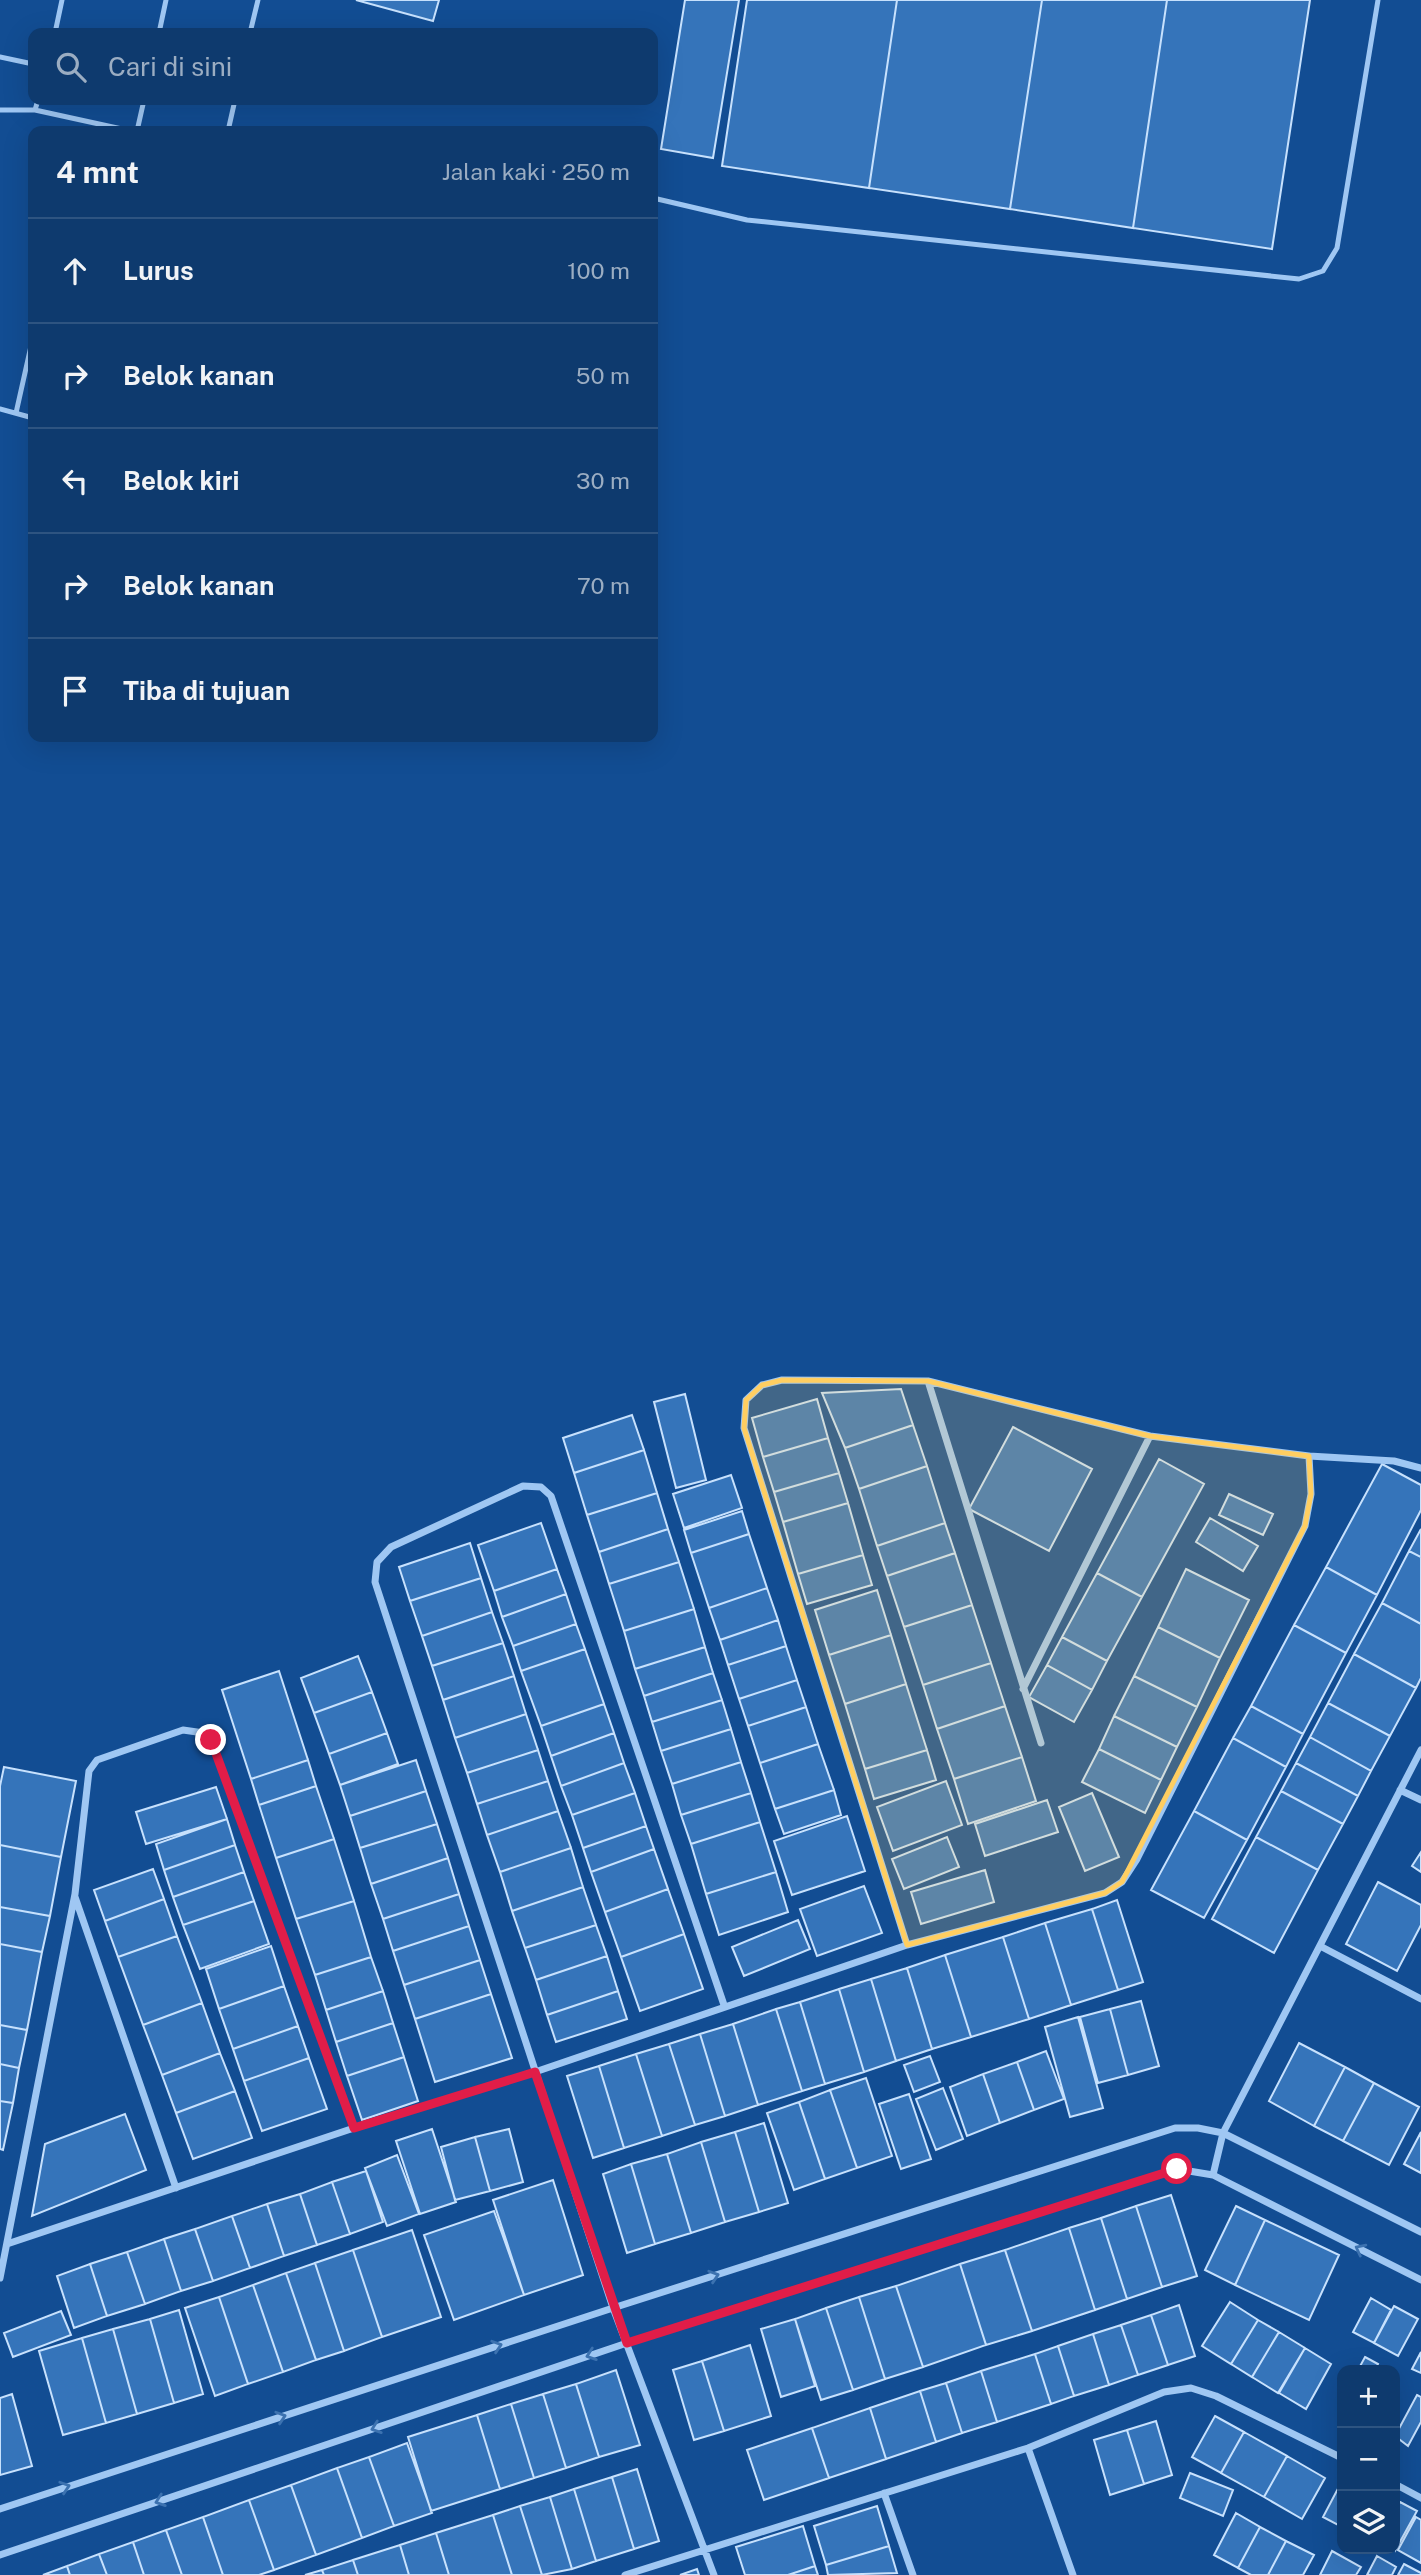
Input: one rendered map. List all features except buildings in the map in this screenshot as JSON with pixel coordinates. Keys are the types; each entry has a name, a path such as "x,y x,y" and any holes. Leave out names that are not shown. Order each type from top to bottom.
{"street":[{"path":"907,1944 744,1428 746,1400 762,1385 782,1380 928,1381 1150,1436 1309,1457 1394,1461 1421,1468"},
{"path":"928,1381 1041,1743"},
{"path":"1023,1690 1150,1436"},
{"path":"7,2244 354,2128 535,2072 907,1944 1105,1893 1122,1882 1137,1859 1305,1526 1311,1494 1309,1457"},
{"path":"713,2575 613,2308 375,1582 377,1562 391,1547 523,1486 541,1487 551,1496 724,2005"},
{"path":"0,2278 75,1894 92,1765 97,1760 183,1730 204,1732 211,1740 354,2128"},
{"path":"1213,2175 1223,2133 1421,1750"},
{"path":"1400,1790 1421,1800"},
{"path":"75,1894 176,2188"},
{"path":"1320,1947 1421,1999"},
{"path":"0,2509 613,2308 1175,2129 1198,2128 1223,2133 1421,2232"},
{"path":"0,2555 627,2343 1177,2169 1213,2175 1421,2280"},
{"path":"625,2575 1028,2448 1164,2392 1191,2388 1216,2396 1337,2456"},
{"path":"1028,2448 1073,2575"},
{"path":"1400,2487 1421,2498"},
{"path":"884,2493 914,2575"}],"lane":[{"path":"56,28 62,0"},
{"path":"160,28 166,0"},
{"path":"251,28 258,0"},
{"path":"658,199 747,219 1299,279 1323,271 1337,248 1378,0"},
{"path":"0,57 28,63"},
{"path":"35,110 36,105"},
{"path":"139,126 143,105"},
{"path":"229,126 234,105"},
{"path":"0,110 35,110 108,126"},
{"path":"16,413 28,359"},
{"path":"0,409 28,417"}],"highlighted area":[{"path":"782,1380 928,1381 1150,1436 1309,1456 1311,1494 1305,1526 1122,1882 1105,1893 907,1945 744,1428 746,1400 762,1385"}],"route":[{"path":"211,1740 354,2128 535,2072 627,2343 1177,2169"}]}
